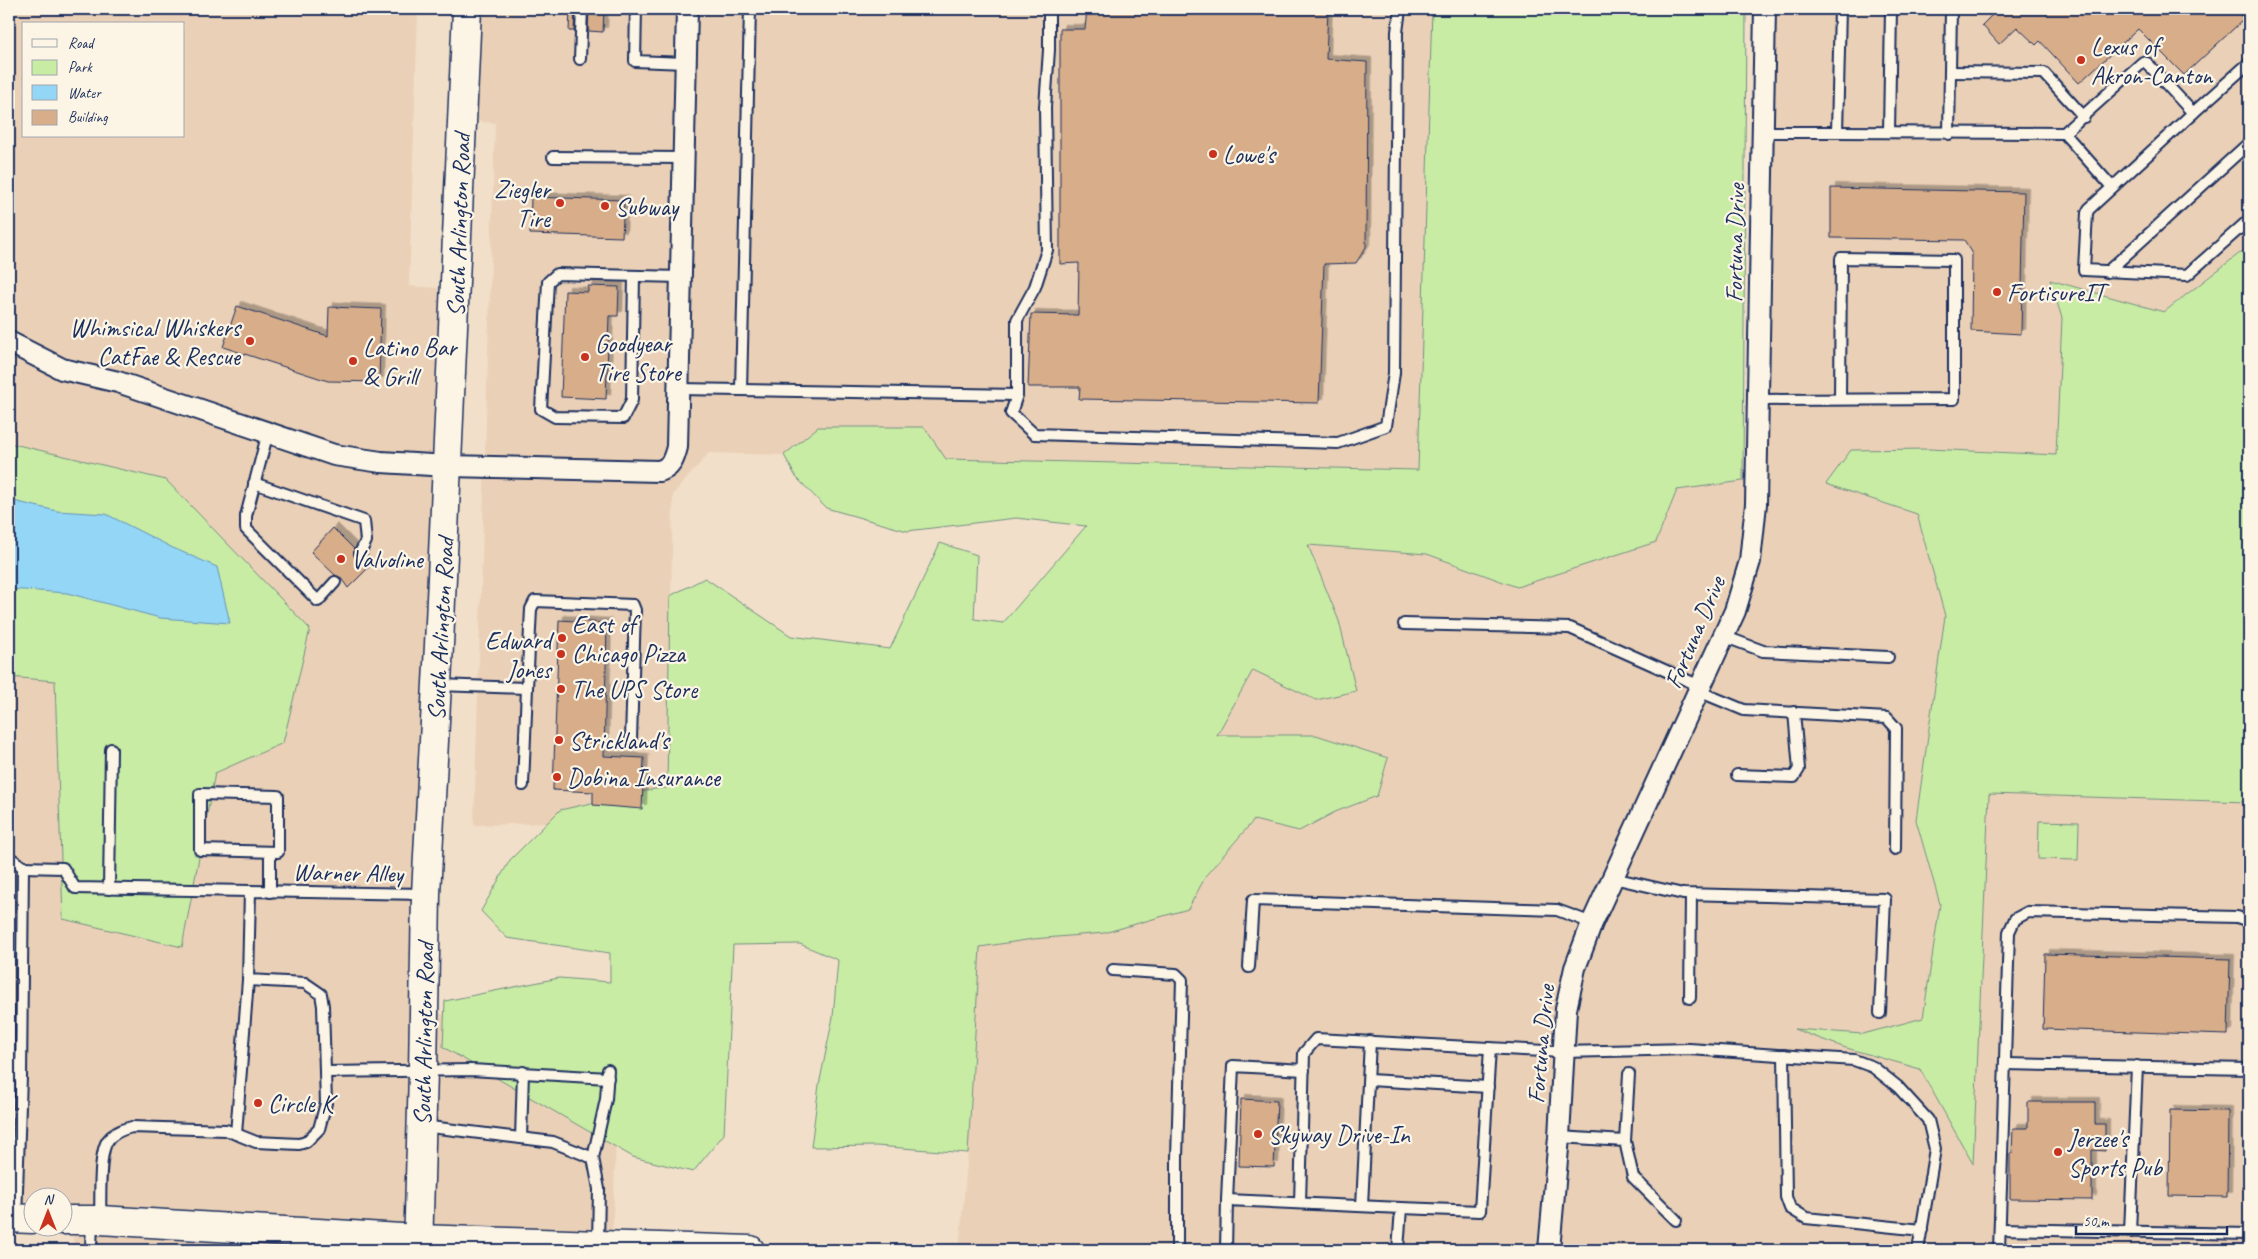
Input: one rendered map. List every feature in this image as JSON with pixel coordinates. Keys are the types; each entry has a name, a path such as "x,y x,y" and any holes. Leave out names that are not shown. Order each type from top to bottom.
{"main road":[{"name":"South Arlington Road","path":"418,1244 426,894 438,684 467,9"},
{"path":"72,1220 96,1220 418,1244 598,1244 661,1248 750,1250"}],"street":[{"path":"9,342 62,369 118,382 334,455 381,462 448,466 659,471 666,469 675,457 677,447 686,9"},
{"name":"Fortuna Drive","path":"1549,1250 1559,1138 1566,1009 1574,968 1592,923 1741,597 1750,561 1756,504 1765,9"}],"lane":[{"path":"580,59 582,9"},
{"path":"636,9 635,61 685,63"},
{"path":"741,390 750,9"},
{"path":"1049,9 1049,50 1045,106 1047,250 1035,287 1017,320 1017,395 1011,413 1034,434 1338,443 1386,426 1394,372 1396,32 1400,9"},
{"path":"1837,132 1840,9"},
{"path":"1889,132 1891,9"},
{"path":"1949,134 1951,9"},
{"path":"1762,132 2064,133 2143,62 2147,63 2193,112"},
{"path":"2249,63 2193,112 2112,187 2087,213 2084,270 2187,275 2249,220"},
{"path":"1950,72 2044,73 2084,117"},
{"path":"2064,133 2112,187"},
{"path":"2107,272 2249,143"},
{"path":"553,157 683,158"},
{"path":"1758,400 1954,399 1954,260 1841,258 1840,399"},
{"path":"634,276 632,400 623,418 554,417 541,409 548,282 557,274 681,277"},
{"path":"678,389 1017,395"},
{"path":"268,432 246,516 246,529 318,601 335,582"},
{"path":"254,483 364,521 366,541 360,553"},
{"path":"523,785 531,609 535,601 633,605 635,610 632,739"},
{"path":"1404,624 1570,628 1744,710 1887,718 1896,728 1895,849"},
{"path":"1723,636 1763,651 1888,657"},
{"path":"438,684 527,688"},
{"path":"1737,775 1794,777 1799,769 1794,712"},
{"path":"109,889 111,749"},
{"path":"200,794 278,796 278,852 270,852 200,850 200,794"},
{"path":"270,852 270,892"},
{"path":"9,857 23,867 19,1219"},
{"name":"Warner Alley","path":"23,867 63,868 75,888 426,894"},
{"path":"1613,878 1691,895 1885,899 1880,1012"},
{"path":"236,1134 248,980 250,891"},
{"path":"1690,998 1691,895"},
{"path":"1249,967 1253,900 1557,910 1592,923"},
{"path":"1999,1250 2009,932 2015,919 2028,912 2237,917 2249,921"},
{"path":"1113,970 1176,974 1182,980 1177,1158 1177,1250"},
{"path":"91,1250 103,1153 107,1141 122,1129 132,1127 226,1130 256,1142 298,1144 306,1142 319,1129 326,1103 321,994 305,983 248,980"},
{"path":"1300,1203 1304,1053 1316,1039 1563,1052 1689,1049 1854,1060 1873,1068 1898,1087 1928,1120 1935,1148 1918,1250"},
{"path":"1362,1206 1370,1041"},
{"path":"1227,1200 1480,1211 1490,1048"},
{"path":"1784,1055 1786,1198 1790,1208 1806,1218 1922,1230"},
{"path":"2005,1064 2249,1068"},
{"path":"1226,1250 1233,1066 1304,1070"},
{"path":"2130,1232 2136,1066"},
{"path":"326,1072 471,1070 608,1074 606,1099 593,1158 599,1189 598,1244"},
{"path":"521,1138 523,1072"},
{"path":"1629,1074 1625,1140 1634,1177 1676,1220"},
{"path":"9,1077 21,1077"},
{"path":"1369,1080 1488,1087"},
{"path":"421,1126 553,1142 593,1158"},
{"path":"1559,1138 1625,1140"},
{"path":"1398,1250 1401,1208"},
{"path":"2000,1229 2249,1234"}],"shaded area":[{"path":"9,9 418,9 409,286 455,289 424,1012 620,1034 612,1244 748,1250 73,1250 72,1186 22,1186 22,1219 9,1218 9,677 55,680 63,919 182,946 215,773 283,743 166,480 9,443"},
{"path":"467,9 1432,9 1418,470 709,453 673,494 667,820 474,825 495,123 462,120"},
{"path":"1764,9 2249,9 2249,246 2164,312 2050,280 2062,318 2056,455 1929,449 1826,484 1917,514 1945,615 1916,820 1940,904 1923,1018 1972,1163 1988,794 2249,802 2249,1250 959,1250 968,1153 980,947 1033,939 1187,909 1207,874 1254,820 1299,831 1335,812 1377,796 1388,758 1316,735 1216,735 1253,670 1316,700 1339,621 1307,545 1427,554 1517,587 1656,542 1677,490 1757,479"}],"green space":[{"path":"1432,9 1746,9 1743,481 1677,490 1656,542 1517,587 1427,554 1308,545 1339,621 1356,691 1316,700 1253,670 1217,735 1316,735 1388,758 1377,796 1335,812 1299,831 1254,820 1207,874 1188,909 1104,933 1033,939 980,947 968,1153 876,1146 811,1147 819,1085 833,1017 838,960 800,944 733,945 724,1134 693,1172 633,1157 443,1047 445,1001 559,978 610,982 610,953 507,938 481,911 510,860 560,810 667,788 670,596 705,578 791,636 890,649 940,543 977,555 974,619 1003,623 1086,526 1016,518 907,531 826,508 796,477 784,455 818,427 924,427 946,459 1418,470"},
{"path":"2249,246 2249,802 1989,794 1973,1164 1920,1069 1843,1047 1794,1029 1863,1034 1923,1018 1940,904 1916,820 1945,616 1917,514 1826,484 1851,450 1929,449 2056,455 2062,318 2050,280 2164,312"},
{"path":"9,443 166,480 310,629 283,743 215,773 182,947 63,919 55,681 9,677"},
{"path":"2039,821 2079,822 2078,860 2038,859"}],"water":[{"path":"9,500 57,511 106,514 173,548 217,567 230,623 160,618 67,593 9,589"}],"building":[{"path":"570,9 575,9 574,31 569,31"},
{"path":"589,9 604,9 603,32 588,31"},
{"name":"Lowe's","path":"1087,9 1328,9 1326,59 1367,62 1366,247 1356,263 1324,264 1319,403 1079,399 1080,387 1028,387 1031,314 1078,315 1079,263 1060,264 1060,29 1085,29"},
{"name":"Lexus of Akron-Canton","path":"1998,9 2234,9 2244,19 2184,75 2138,29 2079,83 2040,41 2036,45 2017,27 1999,44 1982,25"},
{"name":"FortisureIT","path":"1831,188 2024,192 2021,334 1971,331 1972,252 1964,240 1831,238"},
{"path":"531,197 624,200 622,237 530,234"},
{"name":"Goodyear Tire Store","path":"588,286 619,287 618,316 609,316 606,399 561,397 565,291 588,292"},
{"path":"237,306 328,336 329,307 381,309 379,382 328,381 223,347"},
{"name":"Valvoline","path":"333,528 354,549 355,557 363,559 370,566 348,588 340,577 335,575 311,552"},
{"path":"559,620 607,623 604,756 644,758 642,809 593,805 593,792 553,790"},
{"path":"2045,954 2230,959 2228,1035 2043,1029"},
{"name":"Skyway Drive-In","path":"1241,1099 1277,1101 1274,1167 1239,1166"},
{"name":"Jerzee's Sports Pub","path":"2028,1102 2095,1102 2095,1124 2105,1124 2105,1151 2092,1150 2092,1200 2010,1199 2010,1153 2012,1153 2013,1128 2028,1128"},
{"path":"2170,1110 2228,1111 2227,1197 2169,1196"}],"place":[{"name":"Lexus of Akron-Canton","path":"2081,60"},
{"name":"Lowe's","path":"1213,154"},
{"name":"Ziegler Tire","path":"560,203"},
{"name":"Subway","path":"605,206"},
{"name":"FortisureIT","path":"1997,292"},
{"name":"Whimsical Whiskers CatFae & Rescue","path":"250,341"},
{"name":"Goodyear Tire Store","path":"585,357"},
{"name":"Latino Bar & Grill","path":"353,361"},
{"name":"Valvoline","path":"341,559"},
{"name":"East of Chicago Pizza","path":"562,638"},
{"name":"Edward Jones","path":"561,654"},
{"name":"The UPS Store","path":"561,689"},
{"name":"Strickland's","path":"559,740"},
{"name":"Dobina Insurance","path":"557,777"},
{"name":"Circle K","path":"258,1103"},
{"name":"Skyway Drive-In","path":"1258,1134"},
{"name":"Jerzee's Sports Pub","path":"2058,1152"}]}
